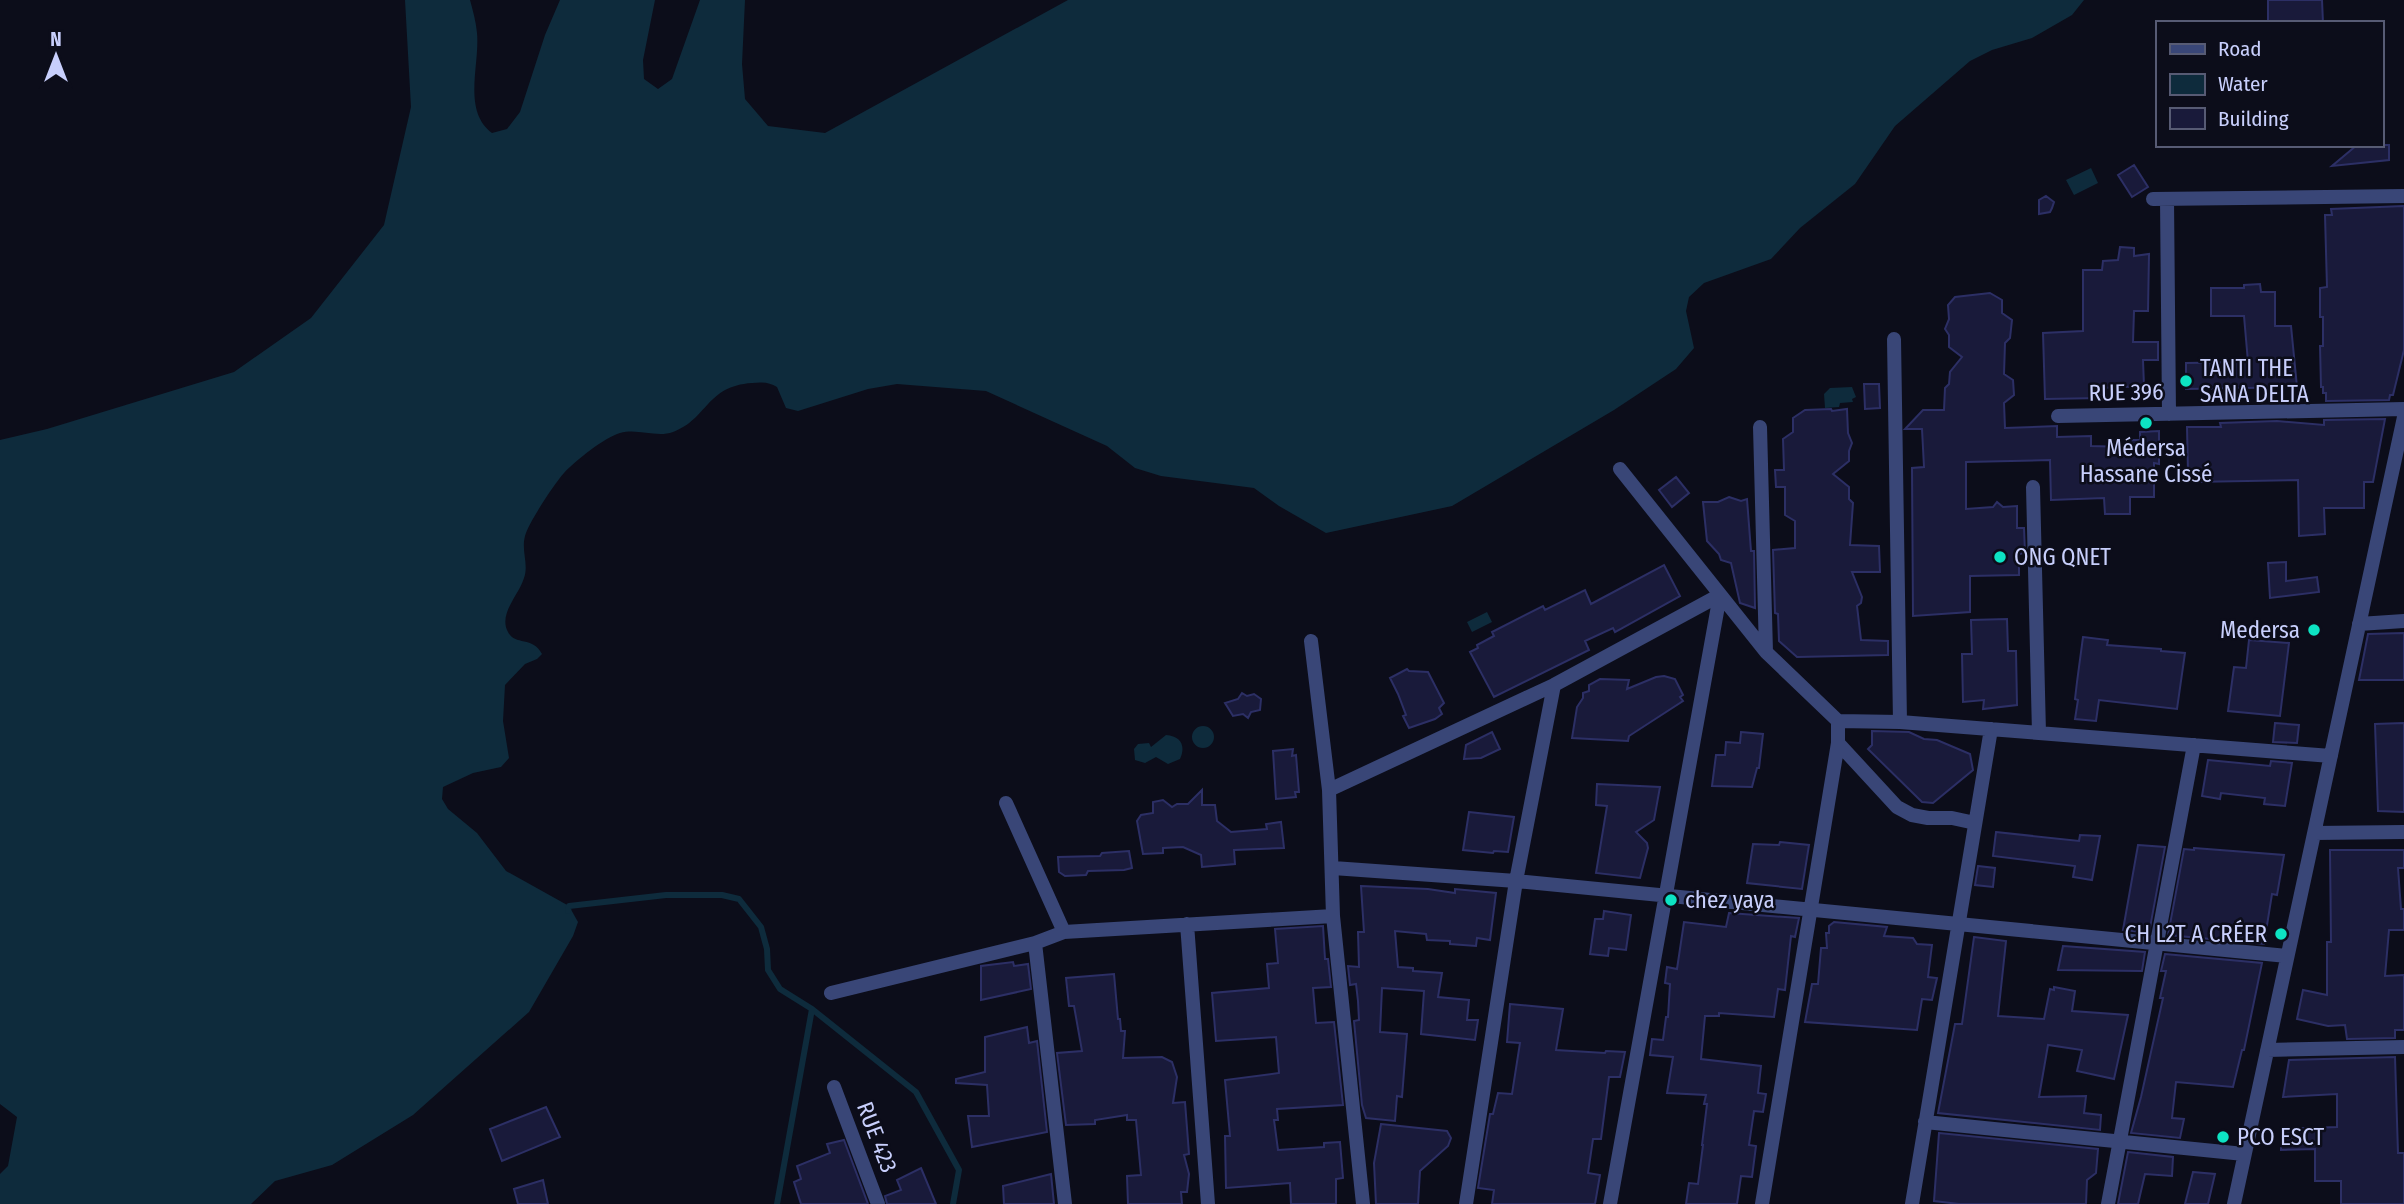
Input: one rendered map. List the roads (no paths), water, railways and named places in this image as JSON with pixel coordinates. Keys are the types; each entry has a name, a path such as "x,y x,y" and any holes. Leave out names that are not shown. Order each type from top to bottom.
{"street":[{"path":"2169,414 2160,199 2404,196"},
{"path":"1894,339 1900,722"},
{"name":"RUE 396","path":"2059,416 2404,409"},
{"path":"2234,1204 2404,417"},
{"path":"1759,427 1766,652"},
{"path":"1620,469 1766,652 1838,721 1900,722 2330,756"},
{"path":"2033,487 2039,733"},
{"path":"1329,790 1554,685 1720,594"},
{"path":"1611,1204 1720,594"},
{"path":"2359,624 2404,621"},
{"path":"1311,641 1329,790 1333,916 1363,1204"},
{"path":"1466,1204 1516,881 1554,685"},
{"path":"1762,1204 1838,744 1838,721"},
{"path":"1912,1204 1991,729"},
{"path":"1838,744 1896,807 1920,817 1952,818 1975,823"},
{"path":"2108,1204 2194,745"},
{"path":"1006,803 1064,932"},
{"path":"2314,834 2404,832"},
{"path":"1333,868 1516,881 2287,956"},
{"path":"831,993 1035,943 1064,932 1333,916"},
{"path":"1187,924 1208,1204"},
{"path":"1035,943 1065,1204"},
{"path":"2267,1049 2404,1047"},
{"name":"RUE 423","path":"834,1087 878,1204"},
{"path":"1925,1122 2244,1154"}],"water":[{"path":"405,0 470,0 477,33 474,87 477,113 492,133 507,129 520,112 545,35 560,0 655,0 643,60 644,79 658,89 672,79 700,0 745,0 742,64 745,99 768,126 825,133 1068,0 2084,0 2072,15 2032,38 1992,50 1970,61 1895,126 1855,184 1800,228 1771,259 1704,283 1689,297 1686,311 1694,348 1676,369 1614,410 1452,506 1326,533 1254,488 1161,476 1135,468 1107,446 986,391 897,384 868,389 798,411 786,408 777,387 752,383 725,390 694,419 673,432 627,432 606,439 564,473 542,503 525,536 525,573 507,611 506,625 511,636 534,645 542,654 525,664 505,685 503,721 509,758 501,767 473,773 443,787 442,799 448,809 477,833 506,871 569,906 578,922 573,936 529,1012 413,1115 332,1165 275,1181 251,1204 0,1204 0,1174 8,1166 17,1117 0,1104 0,440 47,429 234,372 311,318 384,225 411,107"},
{"path":"2091,168 2098,183 2074,195 2066,180"},
{"path":"1852,387 1856,397 1852,399 1853,402 1825,408 1824,394 1830,388"},
{"path":"1487,612 1492,622 1472,632 1467,622"},
{"path":"1203,726 1211,729 1214,737 1211,745 1203,748 1195,745 1192,737 1195,729"},
{"path":"1166,735 1181,742 1180,759 1168,764 1156,757 1145,763 1135,760 1134,749 1138,744 1149,743 1151,747"}],"waterway":[{"path":"568,911 569,906 666,895 722,895 739,899 761,927 767,949 768,970 780,989 812,1009 916,1092 959,1170 953,1204"},
{"path":"777,1204 812,1009"}],"place":[{"name":"TANTI THE SANA DELTA","path":"2186,381"},
{"name":"Médersa Hassane Cissé","path":"2146,423"},
{"name":"ONG QNET","path":"2000,557"},
{"name":"Medersa","path":"2314,630"},
{"name":"chez yaya","path":"1671,900"},
{"name":"CH L2T A CRÉER","path":"2281,934"},
{"name":"PCO ESCT","path":"2223,1137"}]}
